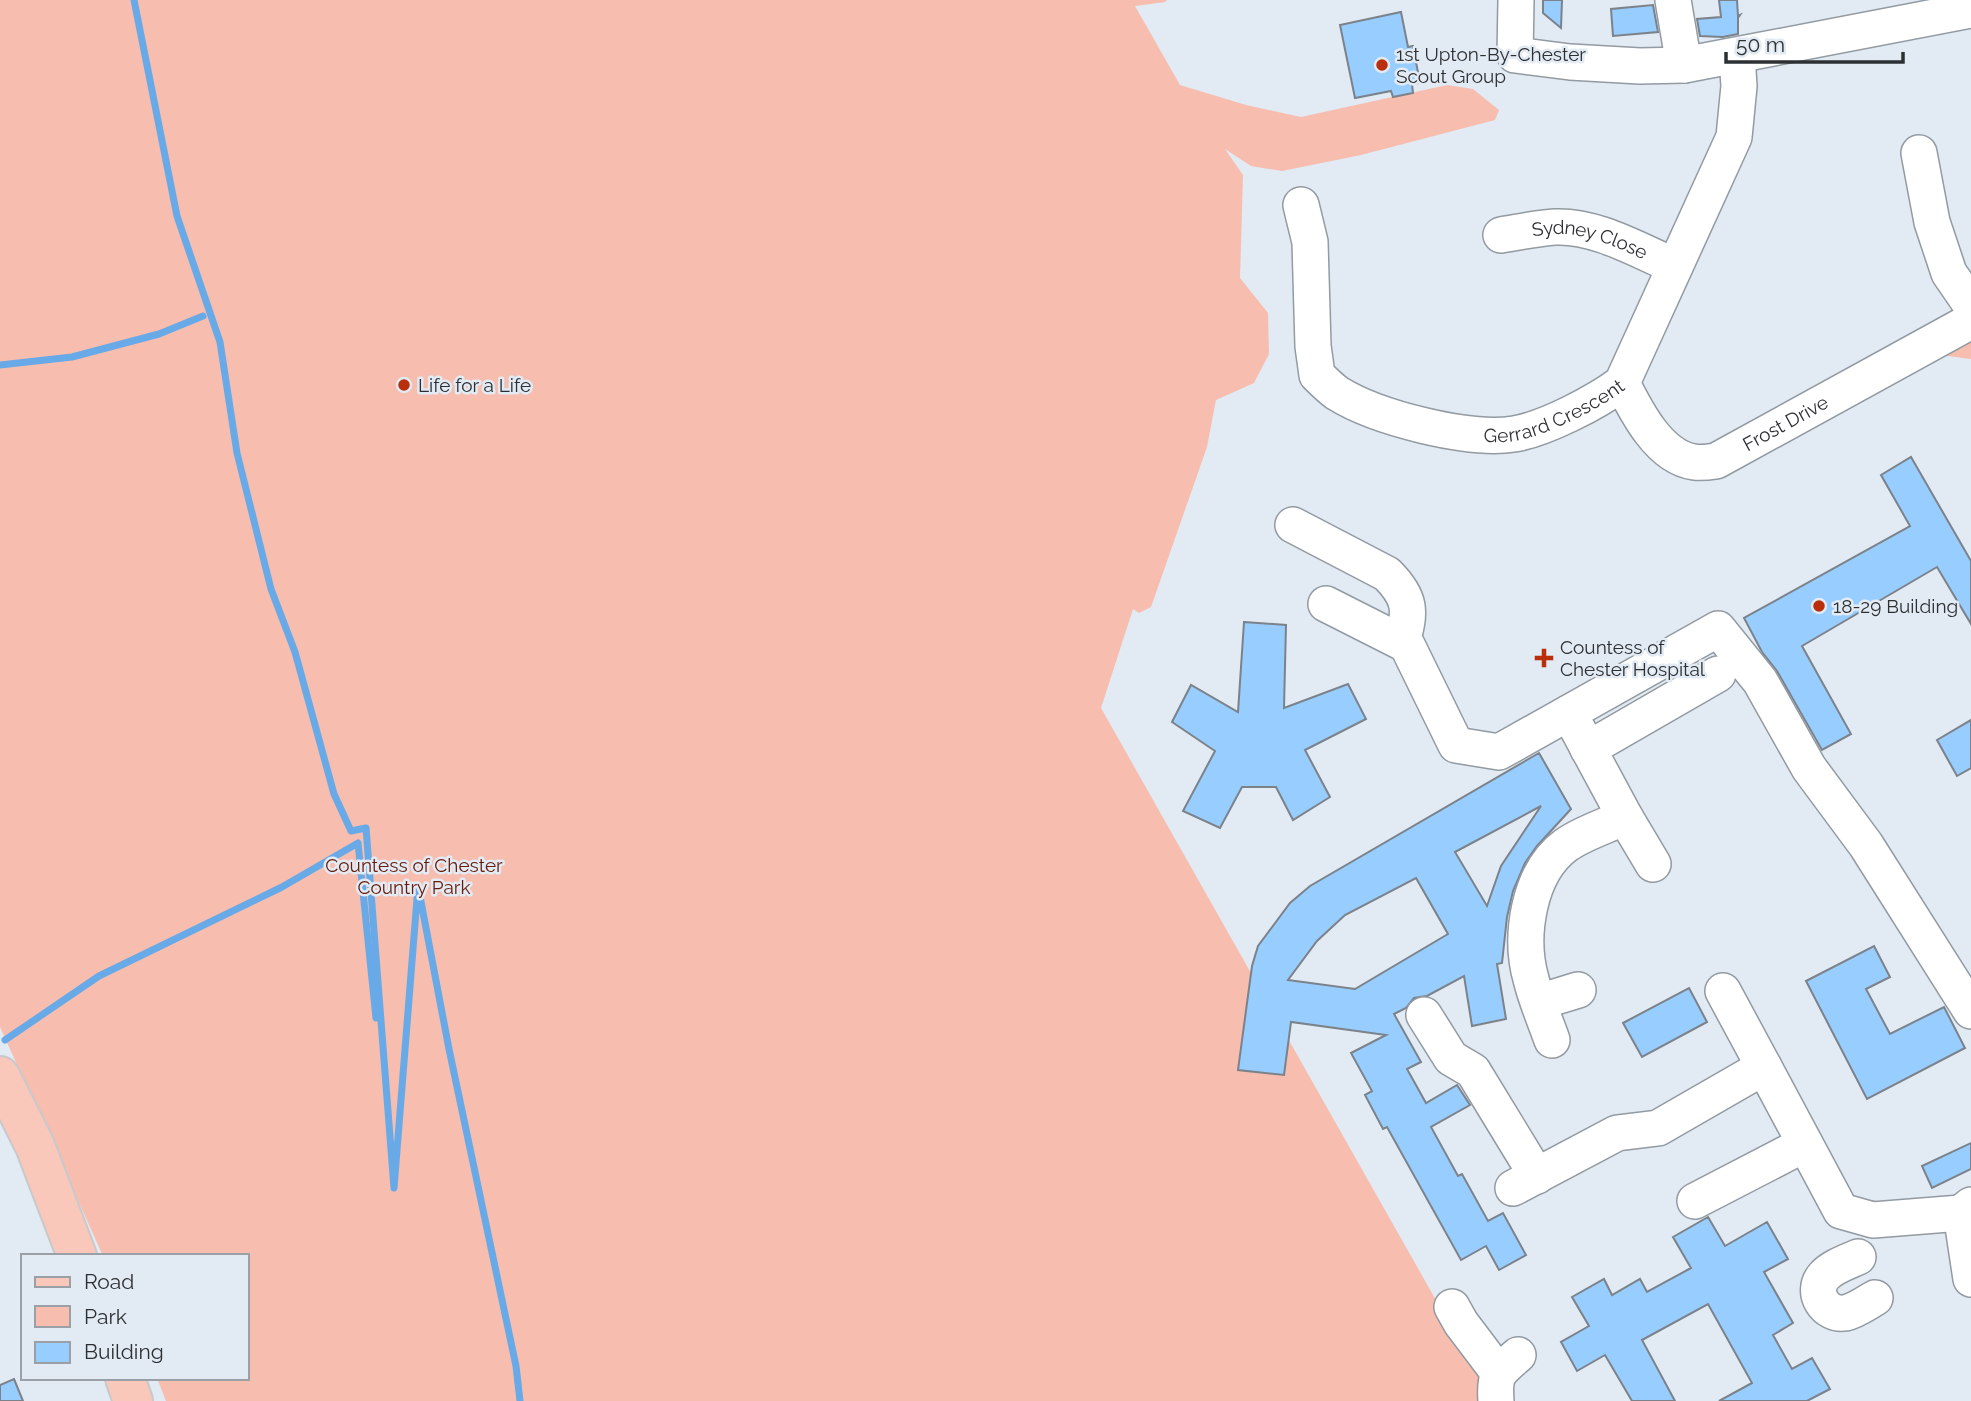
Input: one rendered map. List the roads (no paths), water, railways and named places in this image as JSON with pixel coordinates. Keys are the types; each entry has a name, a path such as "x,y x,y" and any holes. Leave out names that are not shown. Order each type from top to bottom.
{"main road":[{"path":"0,1076 35,1146 76,1254"},
{"path":"126,1380 134,1401"}],"street":[{"path":"1516,0 1515,55 1570,62 1640,66 1684,65 1971,10"},
{"path":"1673,0 1684,65"},
{"name":"Gerrard Crescent","path":"1301,205 1310,242 1313,346 1317,375 1336,392 1369,409 1421,424 1474,434 1515,434 1555,420 1607,394 1622,383 1734,137 1739,86 1737,56"},
{"path":"1919,153 1932,222 1949,273 1971,305"},
{"name":"Sydney Close","path":"1501,235 1556,227 1582,230 1611,239 1675,267"},
{"name":"Frost Drive","path":"1622,383 1640,420 1672,453 1693,462 1716,461 1971,321"},
{"path":"1293,524 1387,574 1399,585 1408,601 1409,618 1402,642"},
{"path":"1326,604 1407,645 1456,745 1500,752 1718,629 1760,681 1810,768 1866,845 1971,1011"},
{"path":"1588,749 1718,674"},
{"path":"1569,713 1653,864"},
{"path":"1552,1040 1531,978 1526,954 1528,918 1538,880 1566,845 1625,817"},
{"path":"1539,1003 1578,990"},
{"path":"1723,991 1841,1211 1873,1220 1966,1209 1971,1279"},
{"path":"1424,1015 1451,1058 1473,1070 1525,1182 1617,1133 1658,1128 1764,1067"},
{"path":"1695,1201 1805,1144"},
{"path":"1858,1257 1826,1274 1819,1287 1822,1302 1833,1312 1841,1314 1875,1298"},
{"path":"1452,1307 1461,1324 1504,1376"}],"waterway":[{"path":"134,0 177,216 220,342 237,453 271,589 295,652 334,794 351,831 366,828 394,1188 418,886 449,1049 516,1366 520,1401"},
{"path":"0,365 72,357 159,334 203,316"},
{"path":"5,1040 99,976 282,887 358,843 376,1018"}],"place":[{"name":"1st Upton-By-Chester Scout Group","path":"1382,65"},
{"name":"Life for a Life","path":"404,385"},
{"name":"18-29 Building","path":"1819,606"},
{"name":"Countess of Chester Hospital","path":"1544,658"}],"park label":[{"name":"Countess of Chester Country Park","path":"414,876"}]}
